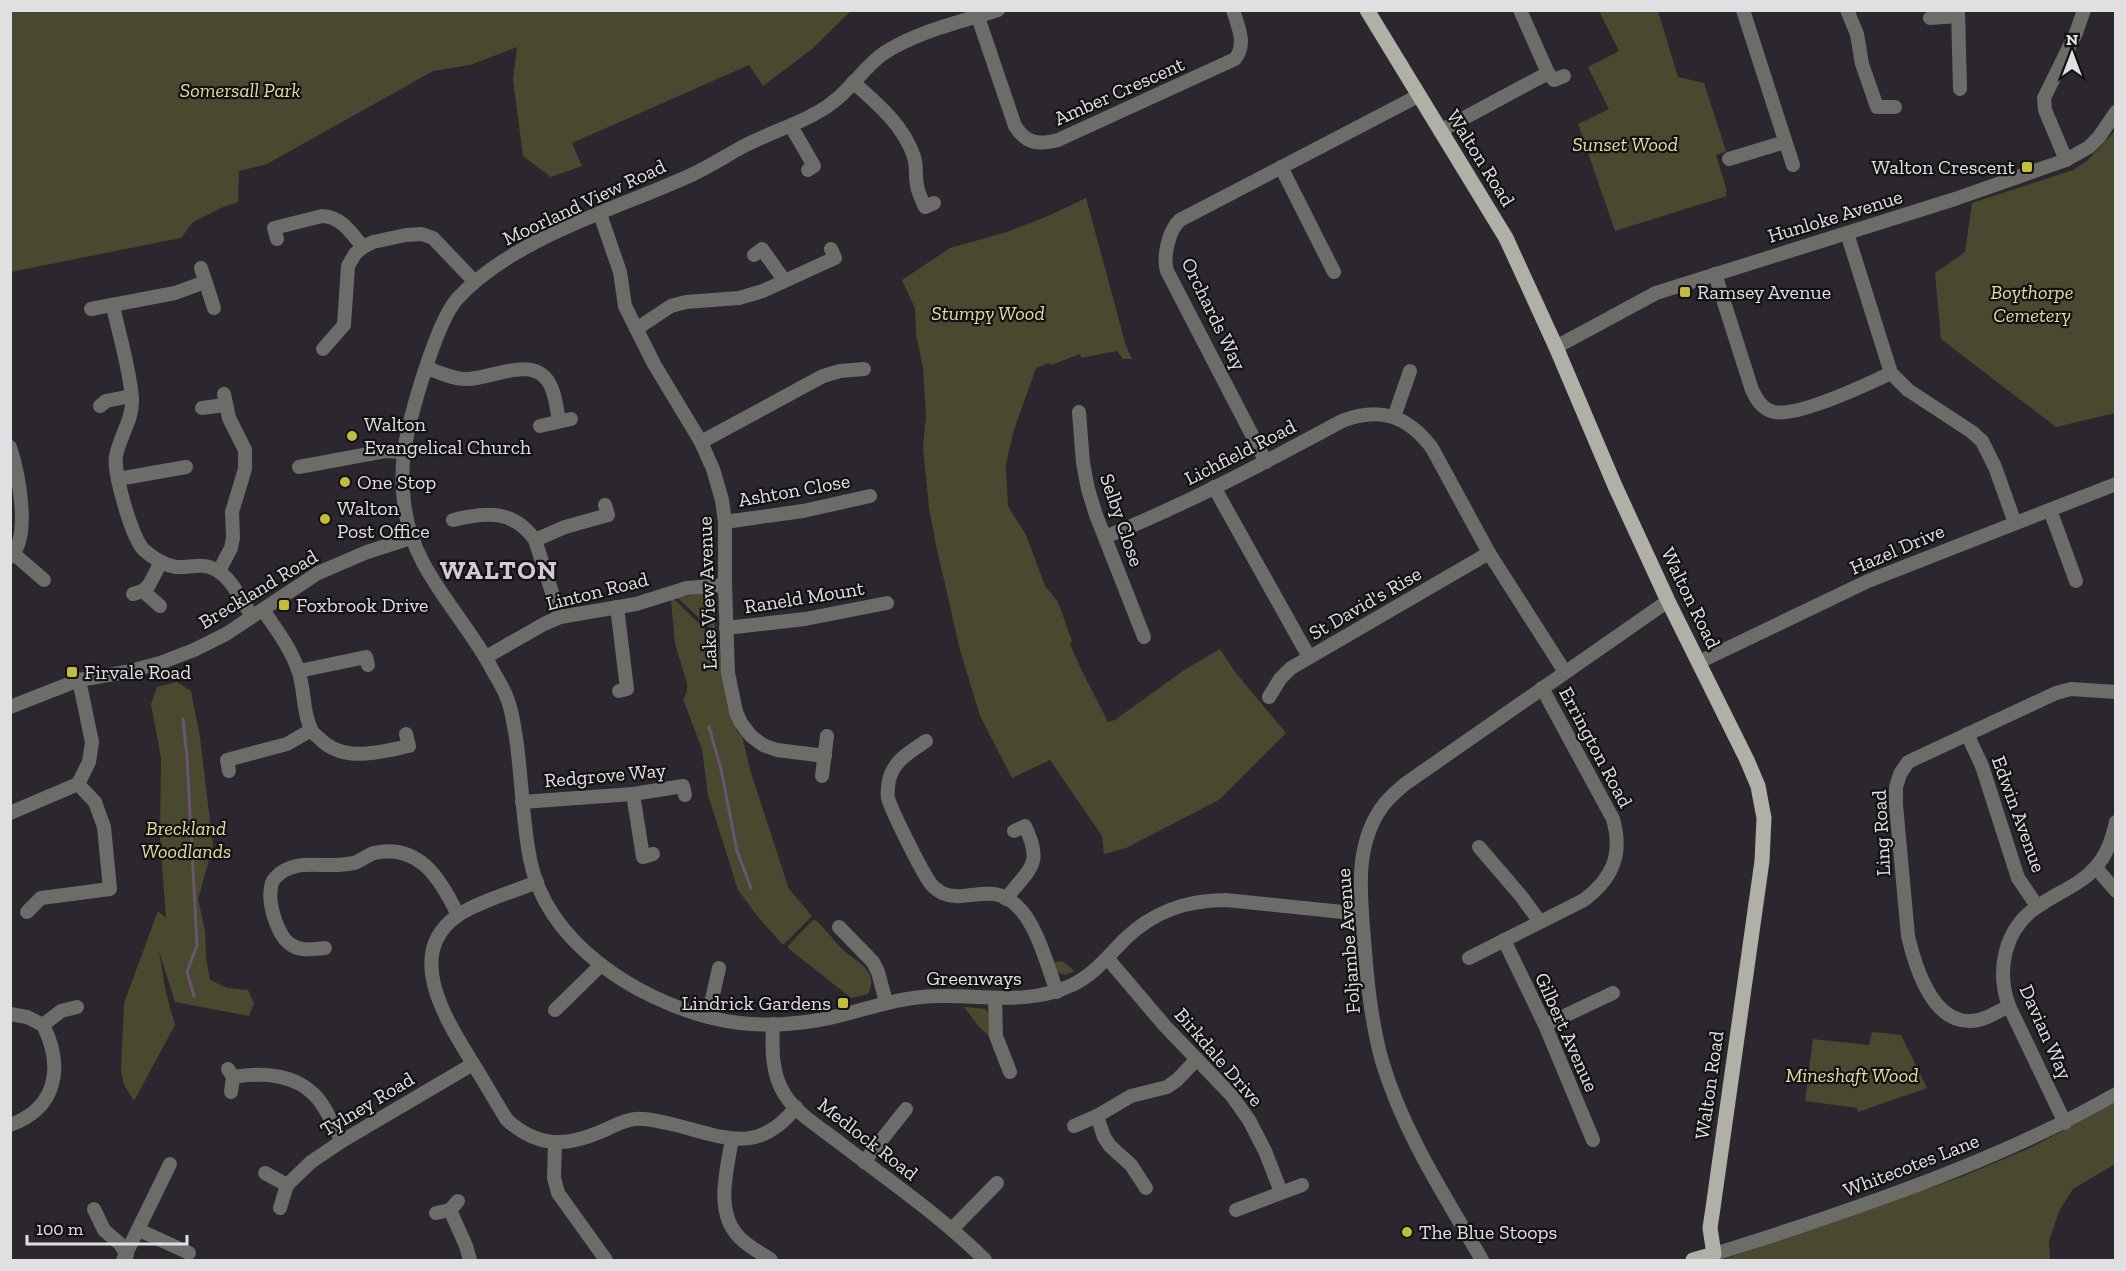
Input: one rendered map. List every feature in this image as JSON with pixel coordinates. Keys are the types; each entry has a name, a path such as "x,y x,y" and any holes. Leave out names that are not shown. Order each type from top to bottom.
{"main road":[{"name":"Walton Road","path":"1367,10 1506,238 1556,347 1615,486 1754,777 1762,801 1764,818 1762,861 1711,1223 1713,1254"},
{"path":"1693,1260 1713,1254"}],"street":[{"name":"Moorland View Road","path":"578,944 556,918 530,863 516,741 507,697 486,657 420,560 411,538 404,496 404,452 427,368 448,310 474,281 535,243 690,176 747,145 829,106 871,63 887,51 906,41 998,10"},
{"name":"Amber Crescent","path":"978,17 1015,126 1026,139 1036,144 1058,140 1235,59 1242,43 1233,10"},
{"path":"1520,10 1538,38 1548,73 1554,80 1564,76"},
{"path":"1743,10 1793,165"},
{"path":"1847,10 1868,63 1877,107 1895,107"},
{"path":"2066,160 2045,110 2044,98 2073,41 2084,10"},
{"path":"1930,18 1958,13 1960,89"},
{"path":"1440,131 1548,73"},
{"path":"853,82 889,116 904,136 915,160 920,197 925,207 934,202"},
{"name":"Orchards Way","path":"1266,462 1167,272 1166,256 1172,231 1180,220 1418,96"},
{"name":"Hunloke Avenue","path":"1556,347 1656,293 1955,199 2066,160 2089,147 2099,137 2115,112"},
{"path":"791,126 814,166 808,170"},
{"path":"1729,159 1741,149 1785,142"},
{"path":"1281,168 1334,272"},
{"name":"Lake View Avenue","path":"600,214 620,272 625,306 654,364 701,442 713,469 722,500 725,522 726,627 731,692 741,723 751,736 763,745 777,750 825,756"},
{"path":"277,238 274,228 329,216 338,219 363,247"},
{"path":"1847,233 1892,373 1908,390 1982,441 1995,466 2015,523"},
{"path":"323,349 344,325 348,266 355,254 374,242 406,235 422,234 433,238 474,281"},
{"path":"754,255 762,249 784,280"},
{"path":"636,329 671,306 686,302 739,298 763,291 835,258 831,249"},
{"path":"201,268 214,308"},
{"path":"1715,274 1752,390 1757,401 1767,410 1776,413 1803,408 1841,396 1892,373"},
{"path":"91,309 175,293 205,282"},
{"path":"113,306 131,396 132,414 117,455 116,468 134,536 143,549 161,562 175,567 204,566 219,571 292,656 299,671 303,701 311,730 328,747 348,753 364,754 409,746 406,734"},
{"path":"1394,417 1411,367"},
{"path":"427,368 466,379 522,368 535,370 546,377 565,420 540,426"},
{"path":"701,442 823,376 840,371 864,369"},
{"path":"100,406 106,401 131,396"},
{"path":"202,408 224,399 229,418 245,450 244,469 232,512 231,548 219,571"},
{"name":"Selby Close","path":"1079,412 1083,463 1088,489 1143,637"},
{"name":"Lichfield Road","path":"1106,537 1147,520 1355,416 1381,414 1394,417 1420,433 1432,448 1489,553 1565,672"},
{"path":"299,467 385,451 404,452"},
{"path":"12,456 22,504 20,533 12,556 44,580"},
{"path":"118,479 170,464 186,467"},
{"name":"Hazel Drive","path":"1699,662 1877,577 2115,484"},
{"path":"1214,487 1310,657"},
{"name":"Ashton Close","path":"725,522 803,511 870,496"},
{"path":"535,540 565,527 608,515 605,505"},
{"path":"453,520 467,510 517,520 527,529 535,540 560,617"},
{"path":"2050,510 2076,581"},
{"name":"Breckland Road","path":"11,704 79,680 126,672 160,663 194,650 226,634 318,573 367,552 411,538"},
{"name":"St David's Rise","path":"1269,697 1280,679 1291,668 1489,553"},
{"path":"160,606 138,593 149,585 161,562"},
{"name":"Linton Road","path":"486,657 560,617 636,604 687,588 725,585"},
{"name":"Foljambe Avenue","path":"1482,1260 1410,1133 1382,1059 1367,977 1362,914 1363,846 1369,829 1385,804 1405,784 1668,601"},
{"name":"Raneld Mount","path":"726,627 805,619 887,603"},
{"path":"617,607 627,689 618,691"},
{"path":"299,671 366,657 368,665"},
{"path":"10,813 78,784 89,762 92,742 79,680"},
{"name":"Errington Road","path":"1468,957 1568,909 1599,889 1613,867 1617,845 1613,819 1542,688"},
{"name":"Ling Road","path":"2009,1006 1985,1018 1971,1021 1961,1021 1945,1014 1932,997 1912,956 1908,936 1896,787 1900,774 1908,762 2056,693 2071,689 2115,692"},
{"path":"229,771 227,760 287,744 311,730"},
{"name":"Edwin Avenue","path":"1967,734 1982,766 2018,878 2037,906"},
{"path":"822,776 827,736"},
{"path":"926,741 914,757 903,756 893,770 888,787 888,798 912,860 932,885 942,893 959,895 992,893 1015,904 1028,918 1057,992"},
{"path":"27,912 41,898 110,889 104,827 95,802 78,784"},
{"name":"Redgrove Way","path":"522,802 633,794 683,786 685,795"},
{"path":"633,794 643,856 653,854"},
{"name":"Davian Way","path":"2065,1123 2009,1006 2002,972 2009,942 2025,916 2037,906 2083,880 2096,868 2107,853 2115,822"},
{"path":"1006,898 1032,867 1034,850 1019,824"},
{"path":"1479,848 1521,896 1540,922"},
{"path":"325,948 302,950 287,943 280,933 270,901 270,891 273,880 283,870 297,865 354,863 374,853 410,854 418,852 458,915"},
{"path":"2096,868 2115,891"},
{"path":"537,882 458,915 445,926 436,939 431,960 434,986 446,1019 507,1120 519,1131 555,1143 578,1141 634,1119 650,1120 732,1139 747,1139 761,1137 774,1131 796,1107"},
{"name":"Greenways","path":"578,944 601,965 639,990 673,1006 735,1023 773,1024 813,1021 886,1002 924,996 994,999 1038,997 1057,992 1076,984 1094,972 1143,924 1166,910 1187,903 1226,900 1362,914"},
{"path":"839,927 873,962 886,1002"},
{"name":"Gilbert Avenue","path":"1504,940 1545,1025 1593,1140"},
{"name":"Birkdale Drive","path":"1108,960 1165,1026 1232,1096 1249,1120 1265,1151 1281,1192"},
{"path":"555,1010 601,965"},
{"path":"708,1017 719,968"},
{"path":"1545,1025 1613,993"},
{"path":"994,999 996,1036 1010,1061"},
{"path":"43,1025 61,1011 77,1007"},
{"path":"10,1014 27,1017 43,1025 49,1039 55,1070 53,1086 42,1107 24,1120 10,1125"},
{"name":"Medlock Road","path":"773,1024 772,1052 777,1078 785,1095 796,1107 864,1162 952,1229 985,1260"},
{"path":"1074,1126 1097,1116 1131,1096 1167,1087 1197,1059"},
{"name":"Tylney Road","path":"280,1208 287,1185 311,1162 342,1141 473,1064"},
{"path":"231,1092 230,1073 281,1077 301,1083 320,1102 342,1141"},
{"name":"Whitecotes Lane","path":"1713,1254 1801,1227 1955,1171 2065,1123 2115,1094"},
{"path":"864,1162 906,1114"},
{"path":"1097,1116 1104,1137 1110,1146 1131,1165 1146,1188"},
{"path":"732,1139 724,1200 727,1220 740,1238 771,1260"},
{"path":"555,1143 554,1178 558,1193 606,1260"},
{"path":"125,1258 170,1164"},
{"path":"265,1173 287,1185"},
{"path":"1236,1210 1302,1185"},
{"path":"952,1229 997,1188"},
{"path":"448,1208 470,1260"},
{"path":"94,1209 104,1230 120,1244 125,1258"},
{"path":"138,1230 189,1253"}],"green space":[{"name":"Somersall Park","path":"10,11 851,11 812,49 763,86 749,65 572,143 582,166 551,177 523,156 513,80 517,47 470,65 433,71 267,164 239,171 238,202 193,222 181,238 11,272"},
{"name":"Sunset Wood","path":"1599,11 1658,11 1678,77 1704,83 1726,151 1716,155 1727,196 1615,231 1578,124 1609,109 1588,67 1619,51"},
{"name":"Boythorpe Cemetery","path":"2114,132 2116,133 2115,413 2056,427 1941,339 1935,273 1965,252 1972,203 2073,170 2087,161"},
{"name":"Stumpy Wood","path":"1086,198 1126,346 1132,359 1123,359 1117,351 1081,358 1080,354 1036,368 1014,430 1005,468 1008,506 1026,535 1045,586 1058,602 1072,641 1070,644 1108,722 1115,720 1184,670 1220,649 1235,672 1286,733 1219,800 1126,848 1104,854 1102,836 1050,760 1012,778 980,716 960,650 929,508 923,447 926,415 923,368 916,334 915,308 902,280 950,248 1007,232"},
{"path":"707,594 715,604 715,633 678,598"},
{"path":"674,599 719,643 728,709 736,729 742,736 751,773 789,889 812,916 783,945 738,890 708,795 702,749 683,699 687,692 687,683 675,644 671,600"},
{"name":"Breckland Woodlands","path":"177,682 191,691 200,737 213,846 198,899 205,931 210,980 228,988 248,990 254,1003 249,1016 175,1002 159,951 166,993 175,1025 134,1101 124,1085 121,1070 124,1003 158,911 166,918 160,839 161,758 151,704 157,687"},
{"path":"813,920 817,921 843,950 869,973 871,986 868,994 851,998 788,948"},
{"path":"1062,961 1075,971 1065,975 1057,972 1052,963"},
{"path":"964,1007 986,1009 989,1015 990,1037 980,1028"},
{"name":"Mineshaft Wood","path":"1872,1032 1901,1035 1927,1088 1858,1112 1857,1108 1805,1101 1813,1039 1869,1045"},
{"path":"2115,1103 2115,1164 2073,1189 2060,1209 2049,1241 2050,1260 1722,1260 1961,1177 2032,1147"}],"waterway":[{"path":"183,719 197,945 187,972 194,996"},
{"path":"709,727 721,769 737,851 751,888"}],"place":[{"name":"Walton Crescent","path":"2027,167"},
{"name":"Ramsey Avenue","path":"1685,292"},
{"name":"Walton Evangelical Church","path":"352,436"},
{"name":"One Stop","path":"345,482"},
{"name":"Walton Post Office","path":"325,519"},
{"name":"Foxbrook Drive","path":"284,605"},
{"name":"Firvale Road","path":"72,672"},
{"name":"Lindrick Gardens","path":"843,1003"},
{"name":"The Blue Stoops","path":"1407,1232"}],"district":[{"name":"WALTON","path":"499,570"}]}
